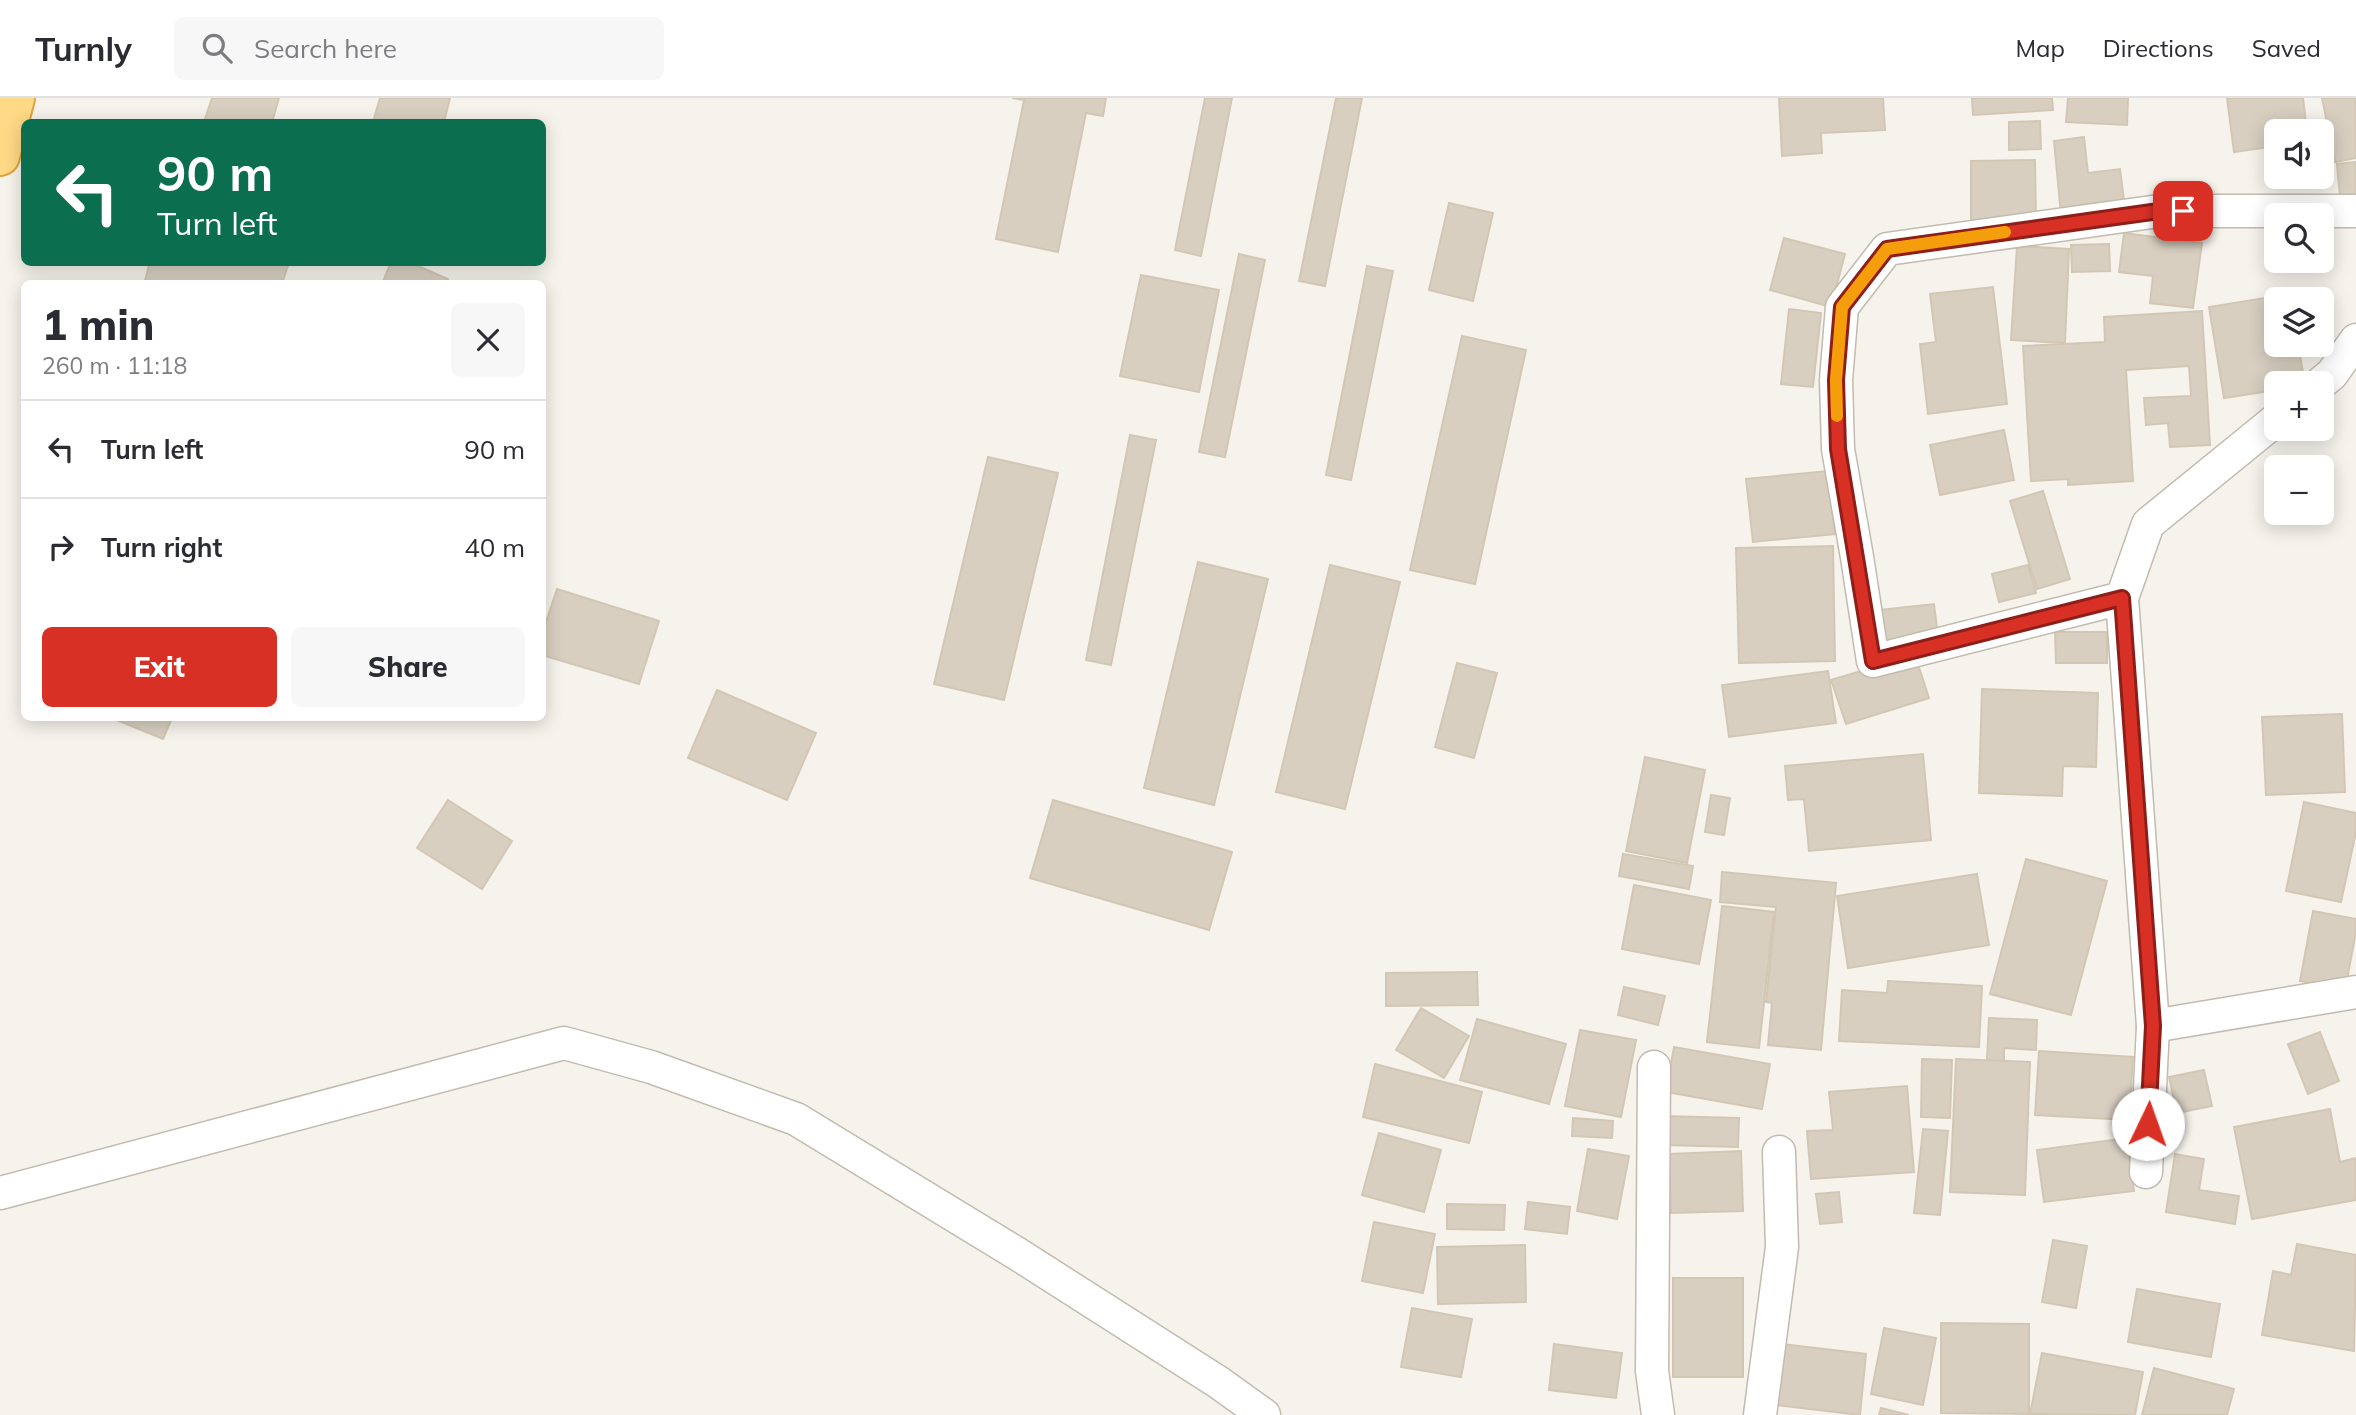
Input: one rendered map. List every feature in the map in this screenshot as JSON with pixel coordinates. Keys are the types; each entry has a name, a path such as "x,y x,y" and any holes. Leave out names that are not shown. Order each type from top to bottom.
{"highway":[{"path":"0,156 16,98"}],"street":[{"path":"2122,598 1873,661 1838,449 1836,380 1842,307 1887,249 2159,211 2356,211"},
{"path":"2334,371 2356,340"},
{"path":"2146,1172 2153,1026 2122,598 2148,524 2264,430"},
{"path":"2153,1026 2356,992"},
{"path":"0,1193 564,1043 651,1067 796,1119 1027,1261 1218,1382 1264,1415"},
{"path":"1654,1067 1652,1371 1658,1415"},
{"path":"1760,1415 1782,1247 1779,1152"}],"building":[{"path":"212,98 279,98 273,119 205,119"},
{"path":"380,98 450,98 445,119 374,119"},
{"path":"1012,98 1106,98 1103,116 1086,113 1058,252 996,239 1024,100"},
{"path":"1205,98 1232,98 1201,256 1175,250"},
{"path":"1336,98 1362,98 1325,286 1299,281"},
{"path":"1779,98 1883,98 1885,130 1821,133 1822,153 1782,156"},
{"path":"1972,98 2052,98 2053,110 1973,115"},
{"path":"2068,98 2128,98 2127,125 2066,122"},
{"path":"2227,98 2303,98 2306,119 2264,119 2264,148 2234,152"},
{"path":"2322,98 2356,98 2356,158 2335,162 2334,119 2326,119"},
{"path":"2040,121 2041,149 2009,150 2009,122"},
{"path":"2084,137 2088,173 2120,169 2125,208 2061,215 2054,141"},
{"path":"2035,160 2036,221 1971,222 1971,161"},
{"path":"2356,162 2356,197 2340,198 2337,164"},
{"path":"1449,203 1493,213 1473,301 1429,290"},
{"path":"2124,233 2202,243 2193,308 2150,303 2153,276 2119,272"},
{"path":"1784,238 1845,254 1831,307 1770,290"},
{"path":"2109,244 2110,271 2072,272 2071,245"},
{"path":"2017,246 2069,249 2065,343 2011,340"},
{"path":"1239,254 1265,260 1225,457 1199,452"},
{"path":"149,266 288,266 283,280 145,280"},
{"path":"389,266 418,266 448,279 448,280 384,280"},
{"path":"1367,266 1393,271 1351,480 1326,475"},
{"path":"1141,275 1219,290 1199,392 1120,376"},
{"path":"1993,287 2007,404 1928,414 1920,344 1936,342 1930,294"},
{"path":"2264,298 2264,357 2300,357 2303,371 2264,371 2264,392 2224,398 2209,307"},
{"path":"1789,309 1821,313 1813,387 1781,384"},
{"path":"2202,311 2210,445 2170,447 2168,423 2146,425 2144,398 2191,396 2189,366 2126,370 2133,481 2068,485 2068,479 2031,481 2023,346 2105,342 2104,317"},
{"path":"1462,336 1526,350 1475,584 1410,570"},
{"path":"2004,430 2014,480 1940,495 1930,445"},
{"path":"1130,435 1156,440 1111,665 1086,660"},
{"path":"988,457 1058,473 1004,700 934,684"},
{"path":"1828,471 1835,534 1753,542 1746,479"},
{"path":"2043,491 2070,579 2037,589 2010,501"},
{"path":"1833,546 1835,661 1739,663 1736,548"},
{"path":"1198,562 1268,579 1214,805 1144,788"},
{"path":"1330,565 1400,582 1345,809 1276,792"},
{"path":"2028,565 2036,593 1999,602 1992,574"},
{"path":"557,589 659,621 639,684 546,656 546,622"},
{"path":"1934,604 1938,636 1884,642 1880,610"},
{"path":"2055,632 2107,632 2107,663 2056,663"},
{"path":"1915,655 1929,698 1846,724 1831,680"},
{"path":"1457,663 1497,673 1474,758 1435,747"},
{"path":"1828,671 1836,723 1729,737 1722,685"},
{"path":"1982,689 2098,693 2096,767 2063,766 2062,796 1979,793"},
{"path":"717,690 816,733 787,800 688,758"},
{"path":"2342,714 2345,792 2266,795 2262,717"},
{"path":"119,721 171,721 163,739"},
{"path":"1923,754 1931,840 1809,851 1804,799 1788,800 1785,766"},
{"path":"1645,757 1705,770 1687,863 1626,851"},
{"path":"1711,795 1730,798 1724,835 1705,832"},
{"path":"448,800 512,841 482,889 417,848"},
{"path":"1053,800 1232,852 1209,930 1030,878"},
{"path":"2304,802 2356,813 2356,832 2341,902 2286,891"},
{"path":"1623,854 1693,866 1689,889 1619,876"},
{"path":"2026,859 2107,881 2071,1015 1990,994"},
{"path":"1722,872 1836,883 1821,1050 1768,1045 1772,1003 1766,1002 1776,907 1720,902"},
{"path":"1977,874 1989,945 1848,968 1837,896"},
{"path":"1634,885 1711,900 1699,964 1622,949"},
{"path":"1722,906 1774,912 1759,1048 1707,1042"},
{"path":"2313,911 2356,919 2345,990 2300,981"},
{"path":"1477,972 1478,1005 1386,1006 1386,973"},
{"path":"1888,981 1982,986 1979,1047 1839,1041 1842,990 1887,993"},
{"path":"1624,987 1665,996 1658,1025 1618,1015"},
{"path":"1421,1008 1469,1036 1444,1078 1396,1050"},
{"path":"1989,1018 2037,1020 2036,1050 2004,1048 2004,1061 1987,1060"},
{"path":"1477,1019 1566,1044 1549,1104 1460,1080"},
{"path":"1580,1030 1636,1040 1621,1117 1565,1106"},
{"path":"2320,1032 2339,1081 2308,1094 2288,1044"},
{"path":"1674,1047 1770,1064 1762,1109 1666,1092"},
{"path":"2039,1051 2133,1057 2129,1120 2035,1115"},
{"path":"1922,1059 1952,1060 1950,1118 1921,1117"},
{"path":"1956,1059 2030,1062 2025,1195 1950,1192"},
{"path":"1375,1064 1482,1092 1469,1143 1363,1117"},
{"path":"2204,1070 2212,1106 2177,1113 2169,1077"},
{"path":"1907,1086 1914,1172 1811,1179 1807,1131 1833,1130 1829,1092"},
{"path":"2330,1109 2340,1162 2356,1158 2356,1200 2252,1219 2234,1127"},
{"path":"1663,1116 1739,1118 1738,1147 1663,1145"},
{"path":"1573,1118 1613,1121 1612,1138 1572,1136"},
{"path":"1923,1129 1948,1131 1940,1215 1914,1213"},
{"path":"1379,1133 1441,1150 1424,1212 1362,1195"},
{"path":"2127,1138 2134,1191 2044,1202 2037,1150"},
{"path":"1588,1149 1629,1156 1617,1219 1577,1211"},
{"path":"1741,1151 1743,1211 1671,1213 1669,1154"},
{"path":"2175,1154 2204,1159 2199,1190 2239,1196 2235,1224 2166,1212"},
{"path":"1839,1192 1842,1222 1820,1224 1816,1194"},
{"path":"1528,1202 1570,1207 1567,1234 1525,1229"},
{"path":"1447,1204 1505,1205 1504,1230 1447,1229"},
{"path":"1374,1222 1435,1234 1423,1293 1362,1281"},
{"path":"2053,1240 2087,1246 2076,1308 2042,1302"},
{"path":"2297,1244 2356,1255 2354,1351 2262,1335 2273,1271 2291,1275"},
{"path":"1525,1245 1526,1302 1438,1304 1437,1247"},
{"path":"1673,1278 1743,1278 1743,1377 1673,1377"},
{"path":"2137,1289 2220,1304 2211,1357 2128,1342"},
{"path":"1412,1308 1472,1319 1461,1377 1401,1367"},
{"path":"1941,1323 2029,1324 2029,1414 1941,1413"},
{"path":"1884,1328 1936,1338 1923,1405 1871,1394"},
{"path":"1554,1344 1622,1353 1616,1398 1549,1390"},
{"path":"1782,1344 1866,1354 1860,1415 1775,1405"},
{"path":"2042,1353 2143,1372 2135,1415 2030,1414"},
{"path":"2154,1368 2234,1389 2227,1415 2142,1415"},
{"path":"1881,1408 1909,1415 1879,1415"}],"slow traffic":[{"path":"1837,416 1836,380 1842,307 1887,249 2005,232"}],"route":[{"path":"2148,1124 2153,1026 2122,598 1873,661 1838,449 1836,380 1842,307 1887,249 2159,211 2183,211"}]}
